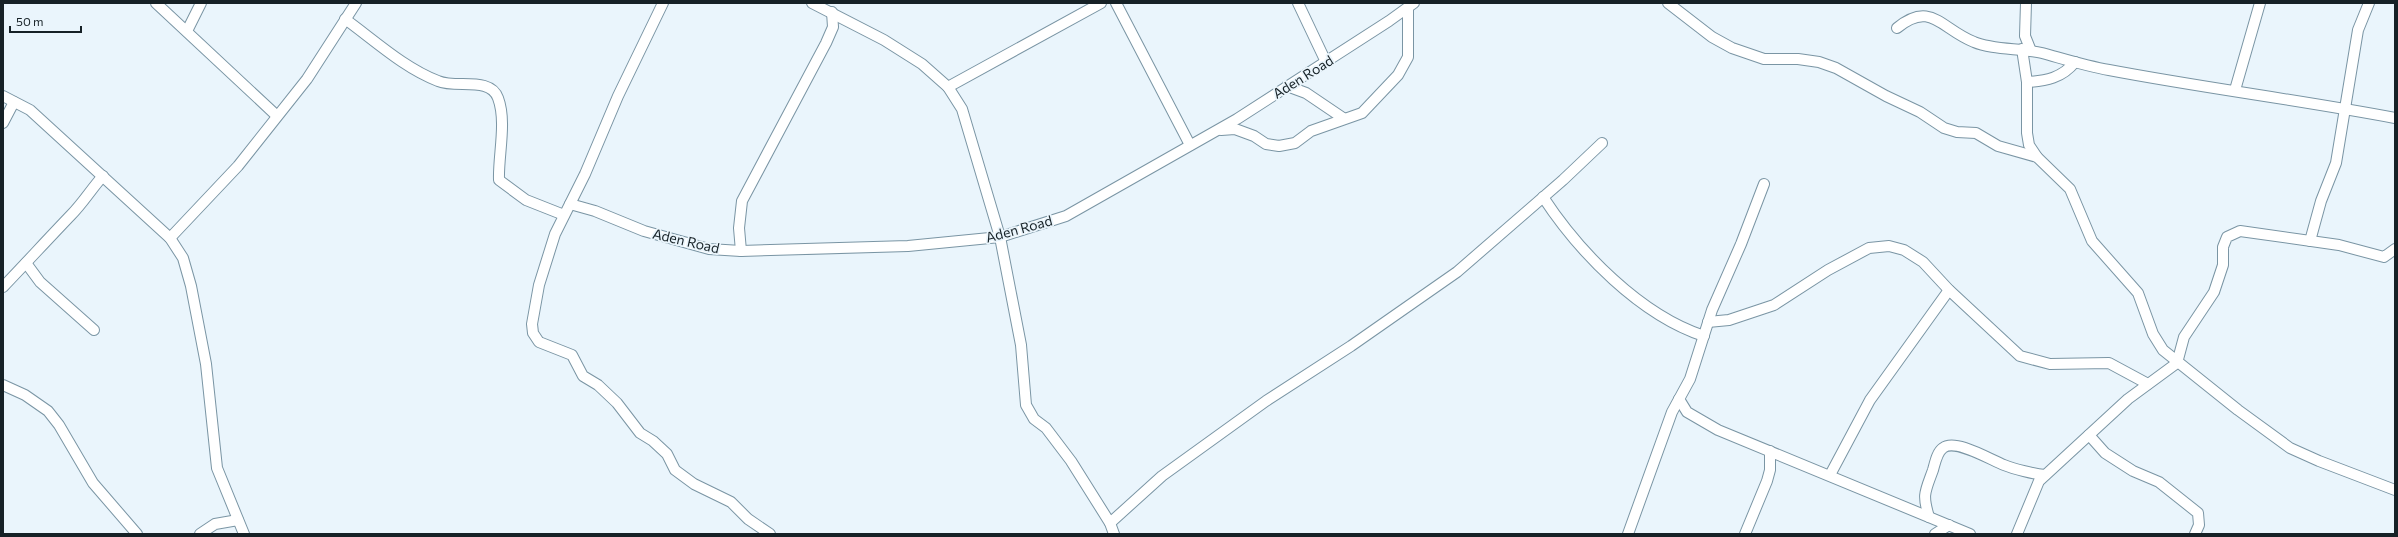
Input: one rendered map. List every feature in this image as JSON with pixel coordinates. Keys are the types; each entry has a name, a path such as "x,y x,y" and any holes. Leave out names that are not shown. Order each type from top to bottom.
{"street":[{"path":"156,3 278,116"},
{"path":"187,31 201,3"},
{"path":"170,238 238,166 307,80 356,3"},
{"path":"663,3 635,60 553,240 539,285 532,324 535,338 539,342 572,355 583,376 598,385 617,403 640,433 667,454 675,470 694,484 731,502 748,519 770,534"},
{"path":"812,3 884,40 922,64 948,87 962,109 1000,237 1021,345 1026,405 1034,419 1046,428 1071,462 1110,523 1114,534"},
{"path":"948,87 1102,3"},
{"path":"1116,3 1190,145"},
{"path":"1298,3 1326,62"},
{"path":"1668,3 1712,37 1732,48 1764,59 1798,59 1830,66 1920,112 1944,128 1957,132 1968,131 1976,133 1998,146 2037,158"},
{"path":"2026,3 2027,133 2029,145 2037,158 2070,189 2092,241 2138,293 2153,334 2163,350 2177,363 2290,448 2319,462 2395,490"},
{"path":"2235,90 2260,3"},
{"path":"2310,241 2321,201 2336,163 2346,110 2358,30 2369,3"},
{"path":"1219,130 1235,129 1254,136 1266,144 1279,146 1295,143 1311,131 1343,118 1354,117 1367,108 1398,75 1408,57 1411,6"},
{"name":"Aden Road","path":"570,204 595,211 651,233 709,249 740,251 908,246 1000,237 1066,216 1219,130 1411,6"},
{"path":"1897,28 1908,15 1914,11 1924,10 1938,16 1974,42 1996,48 2026,50 2110,70 2395,118"},
{"path":"740,251 739,228 742,201 826,43 833,27 832,12"},
{"path":"345,19 420,73 439,82 453,85 479,84 494,91 498,99 501,121 499,180 526,200 564,216"},
{"path":"2027,82 2057,77 2075,62"},
{"path":"1287,86 1306,93 1343,118"},
{"path":"3,96 30,110 170,238 183,258 191,286 206,364 217,468 244,534"},
{"path":"3,123 14,102"},
{"path":"1110,523 1162,476 1272,397 1351,346 1457,272 1602,143"},
{"path":"3,287 26,263 52,232 72,214 103,176"},
{"path":"1628,534 1669,420 1690,379 1708,322 1742,244 1764,184"},
{"path":"1543,197 1588,257 1624,288 1663,316 1704,336"},
{"path":"2018,534 2039,481 2128,399 2177,363 2184,337 2214,292 2223,265 2223,247 2228,237 2240,231 2339,245 2384,257 2395,248"},
{"path":"1708,322 1729,320 1774,305 1828,270 1869,248 1889,246 1904,250 1923,262 1949,290 2020,356 2050,364 2089,362 2110,363 2148,384"},
{"path":"26,263 40,282 94,330"},
{"path":"1830,475 1870,400 1949,290"},
{"path":"3,385 25,395 48,411 59,425 93,482 137,534"},
{"path":"1679,399 1687,412 1699,420 1970,534"},
{"path":"2089,435 2105,453 2132,471 2159,482 2198,513 2199,525 2195,534"},
{"path":"1929,517 1924,499 1926,489 1937,457 1943,448 1951,445 1964,448 2004,465 2045,475"},
{"path":"1745,534 1767,482 1770,470 1770,451"},
{"path":"200,534 215,524 238,520"},
{"path":"1935,534 1949,525"}]}
